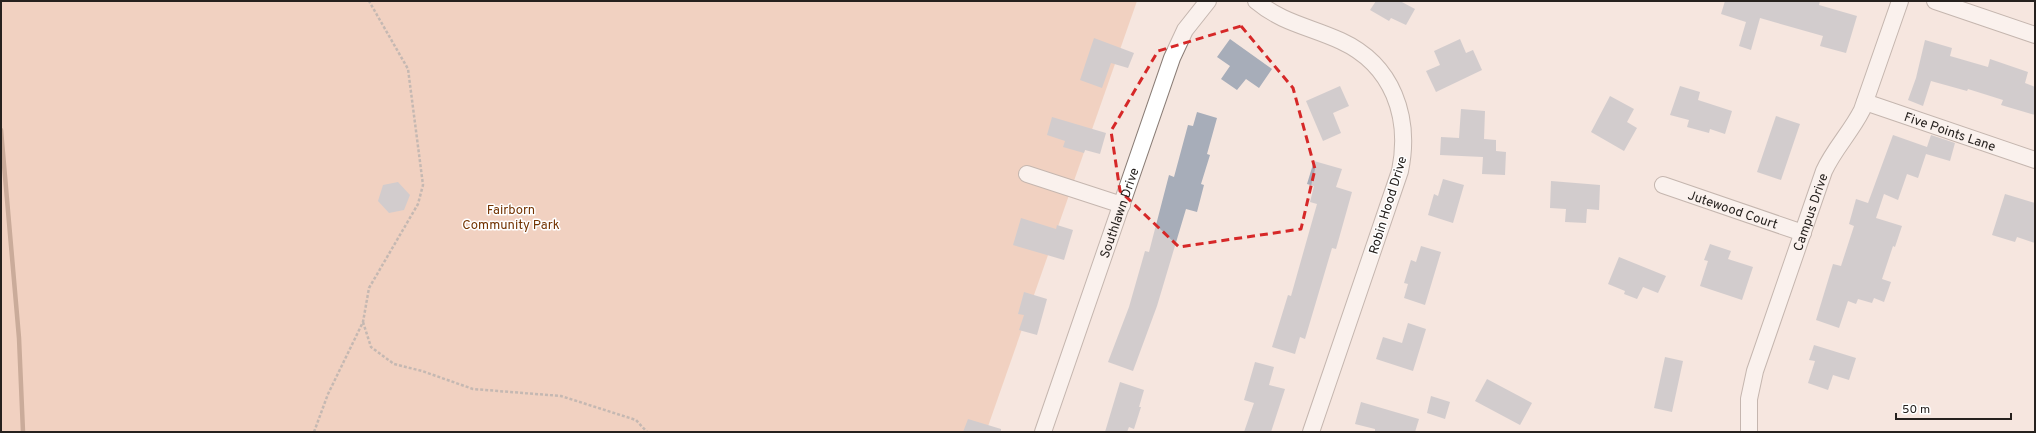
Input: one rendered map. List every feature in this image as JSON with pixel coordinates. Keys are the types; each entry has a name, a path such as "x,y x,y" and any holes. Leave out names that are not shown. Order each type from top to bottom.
{"street":[{"name":"Southlawn Drive","path":"1043,432 1174,50 1185,30 1208,1"},
{"name":"Robin Hood Drive","path":"1256,1 1278,16 1301,27 1340,41 1364,55 1378,69 1390,85 1399,103 1403,120 1403,156 1400,171 1311,432"},
{"name":"Campus Drive","path":"1750,432 1748,411 1751,385 1803,233 1828,162 1853,127 1865,102 1900,1"},
{"path":"1935,1 2035,35"},
{"name":"Five Points Lane","path":"1865,102 2035,160"},
{"path":"1027,174 1122,205"},
{"name":"Jutewood Court","path":"1663,186 1803,233"}],"path":[{"path":"314,432 328,394 363,322 369,288 418,204 423,185 408,69 369,1"},
{"path":"363,322 371,347 394,364 422,371 473,389 561,396 636,420 647,432"}],"highlighted area":[{"path":"1241,26 1293,88 1315,169 1301,229 1179,247 1120,191 1111,131 1158,51"}],"green space":[{"name":"Fairborn Community Park","path":"1,1 1137,1 986,432 1,432"}],"building":[{"path":"1376,1 1400,1 1415,9 1406,25 1391,18 1389,21 1370,10"},
{"path":"1725,1 1820,1 1819,5 1857,16 1846,53 1820,46 1823,36 1760,18 1751,50 1739,46 1746,22 1721,14"},
{"path":"1094,38 1134,53 1128,68 1111,63 1102,88 1080,80"},
{"path":"1230,39 1272,69 1259,88 1246,79 1237,90 1221,79 1230,66 1217,57"},
{"path":"1460,39 1466,53 1473,50 1482,70 1436,92 1426,71 1440,65 1434,51"},
{"path":"1925,40 1952,48 1950,56 1988,67 1990,59 2028,72 2025,83 2035,87 2035,115 2001,105 2003,100 1968,89 1967,91 1931,81 1923,106 1908,100 1916,78"},
{"path":"1340,86 1349,106 1333,113 1341,133 1323,141 1306,101"},
{"path":"1680,86 1700,92 1698,100 1732,111 1725,134 1710,129 1709,133 1687,127 1689,120 1670,115"},
{"path":"1610,96 1634,109 1627,122 1637,128 1624,151 1591,132"},
{"path":"1461,109 1485,111 1484,139 1496,140 1496,151 1506,152 1505,175 1482,174 1483,157 1440,155 1441,137 1459,138"},
{"path":"1197,112 1217,118 1207,154 1210,155 1201,184 1204,185 1197,212 1186,209 1157,306 1133,371 1108,362 1129,307 1145,251 1149,252 1169,175 1174,177 1188,125 1193,126"},
{"path":"1776,116 1800,124 1781,180 1757,172"},
{"path":"1052,117 1106,133 1100,154 1085,150 1084,153 1063,147 1065,141 1047,135"},
{"path":"1893,135 1927,147 1931,135 1955,143 1950,161 1926,154 1918,178 1907,174 1898,200 1884,194 1876,218 1902,226 1895,247 1893,246 1882,279 1891,282 1884,302 1874,298 1872,303 1858,299 1856,304 1848,301 1839,328 1816,320 1833,264 1841,266 1854,226 1849,224 1856,199 1868,203"},
{"path":"1314,161 1342,169 1336,187 1352,192 1336,249 1332,248 1305,339 1300,337 1295,354 1272,347 1288,295 1291,296 1317,204 1310,202 1314,186 1307,184"},
{"path":"1443,179 1464,185 1453,223 1428,215 1434,194 1438,196"},
{"path":"1551,181 1600,185 1599,210 1587,209 1586,223 1565,222 1566,209 1550,208"},
{"path":"398,182 410,195 404,210 389,213 378,201 383,185"},
{"path":"2005,194 2035,203 2035,243 2017,237 2015,242 1992,235"},
{"path":"1021,218 1056,229 1057,225 1073,230 1064,260 1013,245"},
{"path":"1710,244 1731,251 1728,259 1753,267 1742,300 1700,286 1708,261 1704,260"},
{"path":"1421,246 1441,252 1425,305 1404,298 1408,284 1404,283 1411,260 1416,262"},
{"path":"1619,257 1666,276 1658,293 1643,287 1637,299 1624,294 1625,291 1608,284"},
{"path":"1024,292 1047,299 1037,335 1019,330 1024,315 1018,314"},
{"path":"1408,323 1426,329 1413,371 1376,359 1383,337 1402,343"},
{"path":"1814,345 1856,358 1849,380 1833,375 1828,390 1808,383 1815,361 1809,360"},
{"path":"1665,357 1683,361 1672,412 1654,408"},
{"path":"1255,362 1274,367 1269,385 1285,389 1271,432 1244,432 1254,403 1244,400"},
{"path":"1487,379 1532,403 1520,425 1475,401"},
{"path":"1120,382 1144,390 1139,407 1141,407 1134,429 1129,427 1127,432 1105,432"},
{"path":"1431,396 1450,402 1445,419 1427,413"},
{"path":"1361,402 1419,419 1415,432 1375,432 1375,429 1355,424"},
{"path":"968,419 1001,429 1001,432 963,432"}],"waterway":[{"path":"1,130 19,338 23,432"}]}
